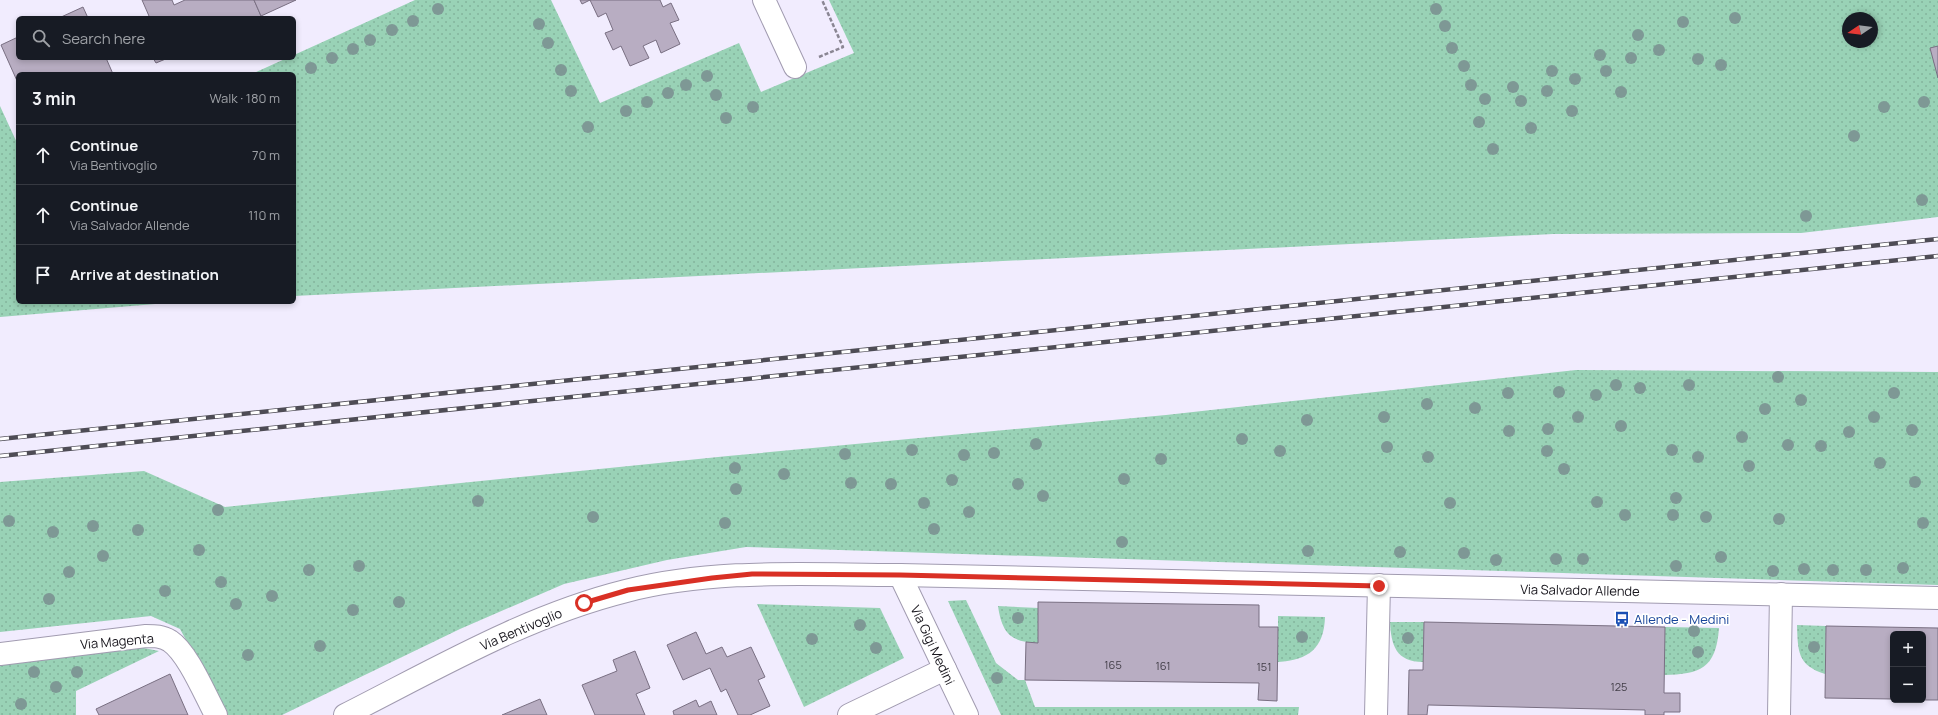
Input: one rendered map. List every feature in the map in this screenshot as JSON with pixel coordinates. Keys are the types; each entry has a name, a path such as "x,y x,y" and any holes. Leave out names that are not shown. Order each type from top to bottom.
{"street":[{"path":"764,0 795,68"},
{"name":"Via Bentivoglio","path":"345,715 520,627 584,603 628,590 705,578 752,574 900,575"},
{"name":"Via Salvador Allende","path":"900,575 1938,598"},
{"name":"Via Gigi Medini","path":"900,575 967,715"},
{"path":"1376,715 1379,586"},
{"path":"1779,715 1781,594"},
{"name":"Via Magenta","path":"0,654 146,636 160,636 170,641 181,651 216,715"},
{"path":"848,715 945,669"}],"path":[{"path":"795,68 843,47 822,0"}],"green space":[{"path":"415,0 551,0 600,103 739,43 761,92 854,53 829,0 1938,0 1938,217 1801,233 1553,234 296,296 296,72 256,72 283,60 296,60 296,54"},
{"path":"0,106 16,141 16,304 155,304 0,317"},
{"path":"1576,370 1938,372 1938,585 746,547 667,560 564,584 460,629 282,715 227,715 180,629 151,616 0,632 0,482 144,471 225,507 728,456 1166,415"},
{"path":"966,600 996,663 1018,680 1025,680 1035,707 1299,707 1298,715 1001,715 948,601"},
{"path":"757,604 880,608 904,658 804,707"},
{"path":"998,606 1039,608 1038,643 1020,641 1009,634 1002,623"},
{"path":"1278,616 1325,617 1322,637 1318,644 1306,655 1289,661 1278,662"},
{"path":"1390,622 1424,622 1423,662 1407,659 1397,651 1392,638"},
{"path":"1797,625 1826,626 1825,674 1809,666 1801,656 1799,650"},
{"path":"1665,627 1719,628 1717,642 1710,661 1704,666 1687,673 1664,675"},
{"path":"139,647 159,651 76,691 76,715 0,715 0,664"}],"building":[{"path":"142,0 172,0 174,5 185,0 254,0 261,16 149,16"},
{"path":"254,0 296,0 261,16"},
{"path":"580,0 590,0 582,4"},
{"path":"590,0 660,0 663,7 671,3 679,20 670,23 680,44 661,53 656,40 643,46 649,58 630,66 621,46 613,50 605,33 613,30 606,13 598,17"},
{"path":"83,7 87,16 63,16"},
{"path":"16,38 16,60 107,60 112,72 16,72 16,79 1,45"},
{"path":"1938,46 1938,78 1930,48"},
{"path":"154,60 163,60 156,63"},
{"path":"1038,602 1259,605 1259,627 1278,627 1277,701 1258,700 1259,683 1025,680 1026,642 1038,643"},
{"path":"1424,622 1665,627 1664,693 1680,693 1680,712 1664,712 1664,715 1645,715 1645,710 1428,705 1427,715 1408,715 1409,670 1423,670"},
{"path":"1826,626 1938,628 1938,700 1926,700 1926,631 1890,631 1890,699 1825,698"},
{"path":"696,632 706,654 722,647 727,657 751,647 765,677 758,680 770,706 750,715 738,715 726,689 721,692 710,668 683,680 667,645"},
{"path":"635,651 650,688 636,694 645,715 595,715 582,685 617,671 613,660"},
{"path":"170,674 188,715 99,715 96,709"},
{"path":"540,699 547,715 502,715"},
{"path":"696,700 699,707 711,701 717,715 674,715 673,711"}],"railway":[{"path":"0,439 1938,239"},
{"path":"0,456 1938,256"}],"place":[{"name":"Allende - Medini","path":"1622,619"}],"route":[{"path":"584,603 628,590 675,582 752,574 900,575 1379,586"}]}
